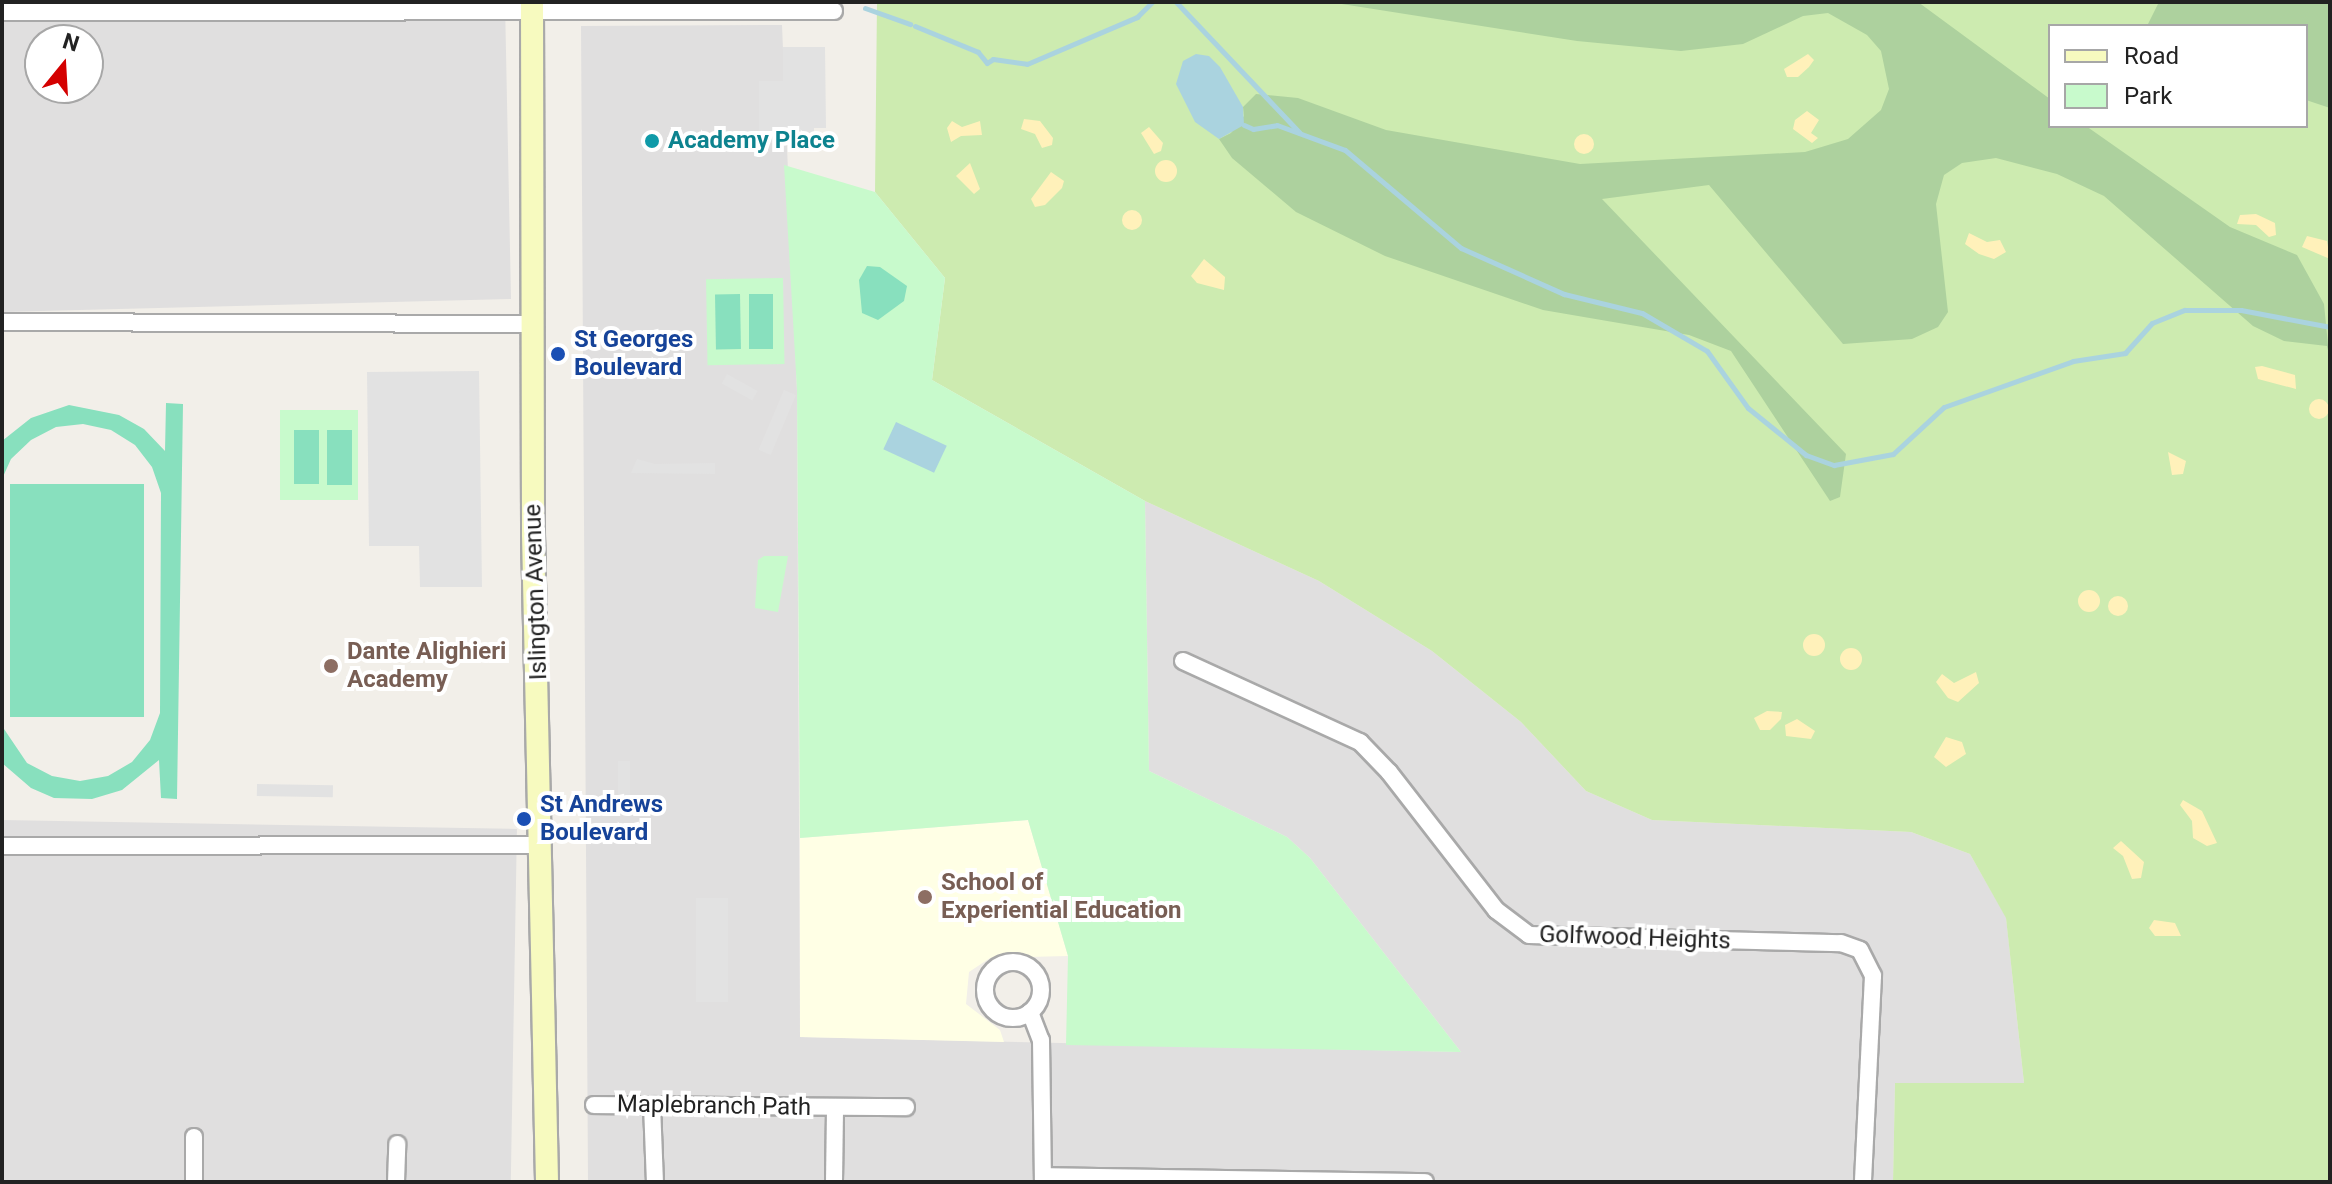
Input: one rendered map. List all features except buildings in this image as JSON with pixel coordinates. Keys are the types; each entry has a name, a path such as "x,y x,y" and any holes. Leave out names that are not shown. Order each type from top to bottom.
{"main road":[{"name":"Islington Avenue","path":"533,8 539,845 547,1182"}],"street":[{"path":"2,12 692,5 834,11"},
{"path":"2,322 534,324"},
{"name":"Golfwood Heights","path":"1183,661 1360,742 1389,772 1496,910 1529,935 1841,943 1860,950 1873,976 1863,1182"},
{"path":"2,846 539,845"},
{"path":"1030,1012 1041,1040 1043,1179 1425,1182"},
{"name":"Maplebranch Path","path":"594,1105 906,1107"},
{"path":"652,1105 655,1182"},
{"name":"Maplebranch Path","path":"834,1182 835,1108"},
{"path":"194,1137 194,1182"},
{"path":"396,1182 397,1144"}],"shaded area":[{"path":"2,2 505,2 511,299 2,312"},
{"path":"782,25 797,390 800,1037 1461,1052 1310,858 1287,837 1149,771 1145,501 1319,581 1432,651 1521,722 1586,791 1652,820 1911,832 1970,854 2006,917 2024,1083 1895,1083 1893,1182 588,1182 581,26"},
{"path":"783,47 825,47 826,128 814,128 814,143 759,143 759,81 783,81"},
{"path":"479,371 482,587 420,587 419,546 369,546 367,372"},
{"path":"727,374 758,391 752,401 722,384"},
{"path":"784,390 796,395 771,455 759,450"},
{"path":"637,459 655,464 715,463 715,474 631,473"},
{"path":"618,761 630,761 630,797 618,797"},
{"path":"257,784 333,785 333,797 257,796"},
{"path":"2,820 517,829 511,1182 2,1182"},
{"name":"School of Experiential Education","path":"1028,820 1068,956 990,958 969,972 966,1004 1000,1030 1004,1042 800,1037 800,838"},
{"path":"696,898 728,898 728,1002 696,1002"}],"green space":[{"path":"877,2 2330,2 2330,1182 1893,1182 1895,1083 2024,1083 2006,918 1970,854 1911,832 1652,820 1586,791 1521,722 1432,651 1319,581 1145,501 932,380 945,278 875,192"},
{"path":"1329,2 1918,2 2048,98 2048,128 2089,128 2230,227 2297,255 2324,304 2329,355 2327,346 2284,341 2253,326 2104,196 2057,174 1996,158 1962,163 1944,175 1936,204 1948,312 1938,327 1912,339 1843,344 1709,185 1602,199 1846,454 1840,497 1830,501 1731,351 1689,335 1543,310 1385,256 1296,212 1232,158 1219,139 1231,133 1244,116 1243,107 1256,94 1298,98 1386,130 1580,164 1805,152 1848,139 1881,110 1889,89 1881,51 1867,35 1828,13 1803,16 1743,44 1681,51 1577,41"},
{"path":"2159,2 2330,2 2330,108 2308,101 2308,24 2148,24"},
{"path":"784,165 875,192 945,278 932,380 1145,501 1149,771 1287,837 1310,858 1461,1052 1066,1045 1068,956 1028,820 800,838 797,390"},
{"path":"867,266 880,267 907,286 904,301 878,320 862,313 859,280"},
{"path":"783,278 785,364 708,365 706,279"},
{"path":"715,294 740,294 741,349 716,349"},
{"path":"749,294 773,294 773,349 749,349"},
{"path":"166,403 183,404 177,799 161,798 159,760 122,790 92,799 54,798 31,788 2,763 2,726 27,763 52,776 80,781 108,776 132,762 150,740 160,713 161,493 152,467 135,445 111,430 83,424 56,427 31,440 11,459 2,479 2,441 31,418 69,405 119,415 144,429 165,451"},
{"path":"280,410 358,410 358,500 280,500"},
{"path":"294,430 319,430 319,484 294,484"},
{"path":"327,430 352,430 352,485 327,485"},
{"path":"10,484 144,484 144,717 10,717"},
{"path":"764,556 788,556 778,612 755,608 758,560"}],"sand":[{"path":"1808,54 1814,60 1809,67 1798,77 1787,77 1784,69"},
{"path":"1807,111 1819,120 1811,133 1818,138 1812,143 1793,129 1795,120"},
{"path":"1024,119 1040,121 1053,138 1052,145 1042,148 1035,134 1021,129"},
{"path":"952,121 962,127 980,121 982,135 961,136 951,142 947,128"},
{"path":"1149,127 1163,143 1161,151 1154,154 1141,133"},
{"path":"1584,134 1591,137 1594,144 1591,151 1584,154 1577,151 1574,144 1577,137"},
{"path":"1166,160 1177,171 1166,182 1155,171"},
{"path":"970,163 980,189 974,194 956,176"},
{"path":"1051,172 1064,181 1062,188 1045,205 1035,207 1031,199"},
{"path":"1132,210 1139,213 1142,220 1139,227 1132,230 1125,227 1122,220 1125,213"},
{"path":"2256,214 2275,223 2276,235 2269,237 2256,225 2237,224 2240,215"},
{"path":"1969,233 1987,242 2000,240 2006,252 1994,259 1979,254 1965,244"},
{"path":"2307,236 2327,241 2330,259 2302,247"},
{"path":"1204,259 1225,277 1224,290 1197,283 1191,276"},
{"path":"2255,367 2295,375 2296,389 2258,379"},
{"path":"2319,399 2326,402 2329,409 2326,416 2319,419 2312,416 2309,409 2312,402"},
{"path":"2168,452 2186,461 2183,474 2172,475"},
{"path":"2089,590 2097,593 2100,601 2097,609 2089,612 2081,609 2078,601 2081,593"},
{"path":"2118,596 2125,599 2128,606 2125,613 2118,616 2111,613 2108,606 2111,599"},
{"path":"1814,634 1822,637 1825,645 1822,653 1814,656 1806,653 1803,645 1806,637"},
{"path":"1851,648 1859,651 1862,659 1859,667 1851,670 1843,667 1840,659 1843,651"},
{"path":"1976,672 1979,683 1958,702 1948,698 1936,682 1942,674 1954,683"},
{"path":"1767,711 1782,712 1781,719 1770,730 1760,730 1754,718"},
{"path":"1797,719 1815,731 1811,739 1786,736 1785,725"},
{"path":"1946,737 1962,742 1966,754 1946,767 1934,757"},
{"path":"2183,800 2202,811 2217,843 2207,846 2193,838 2192,821 2180,805"},
{"path":"2121,841 2144,862 2141,878 2132,879 2123,856 2113,848"},
{"path":"2154,920 2175,923 2181,936 2155,936 2149,928"}],"water":[{"path":"1196,54 1209,56 1220,67 1243,107 1244,125 1219,139 1195,122 1176,84 1183,61"},
{"path":"896,422 947,446 934,473 883,449"}],"waterway":[{"path":"915,26 978,52 987,63 993,59 1027,64 1137,17 1152,2"},
{"path":"1176,2 1300,133"},
{"path":"865,8 910,24"},
{"path":"1244,125 1253,129 1277,125 1345,150 1461,248 1564,294 1642,313 1707,351 1748,408 1806,455 1834,465 1893,454 1944,407 2073,361 2125,353 2152,323 2185,310 2241,310 2330,327"}],"place":[{"name":"Academy Place","path":"652,141"},
{"name":"St Georges Boulevard","path":"558,354"},
{"name":"Dante Alighieri Academy","path":"331,666"},
{"name":"St Andrews Boulevard","path":"524,819"},
{"name":"School of Experiential Education","path":"925,897"}]}
